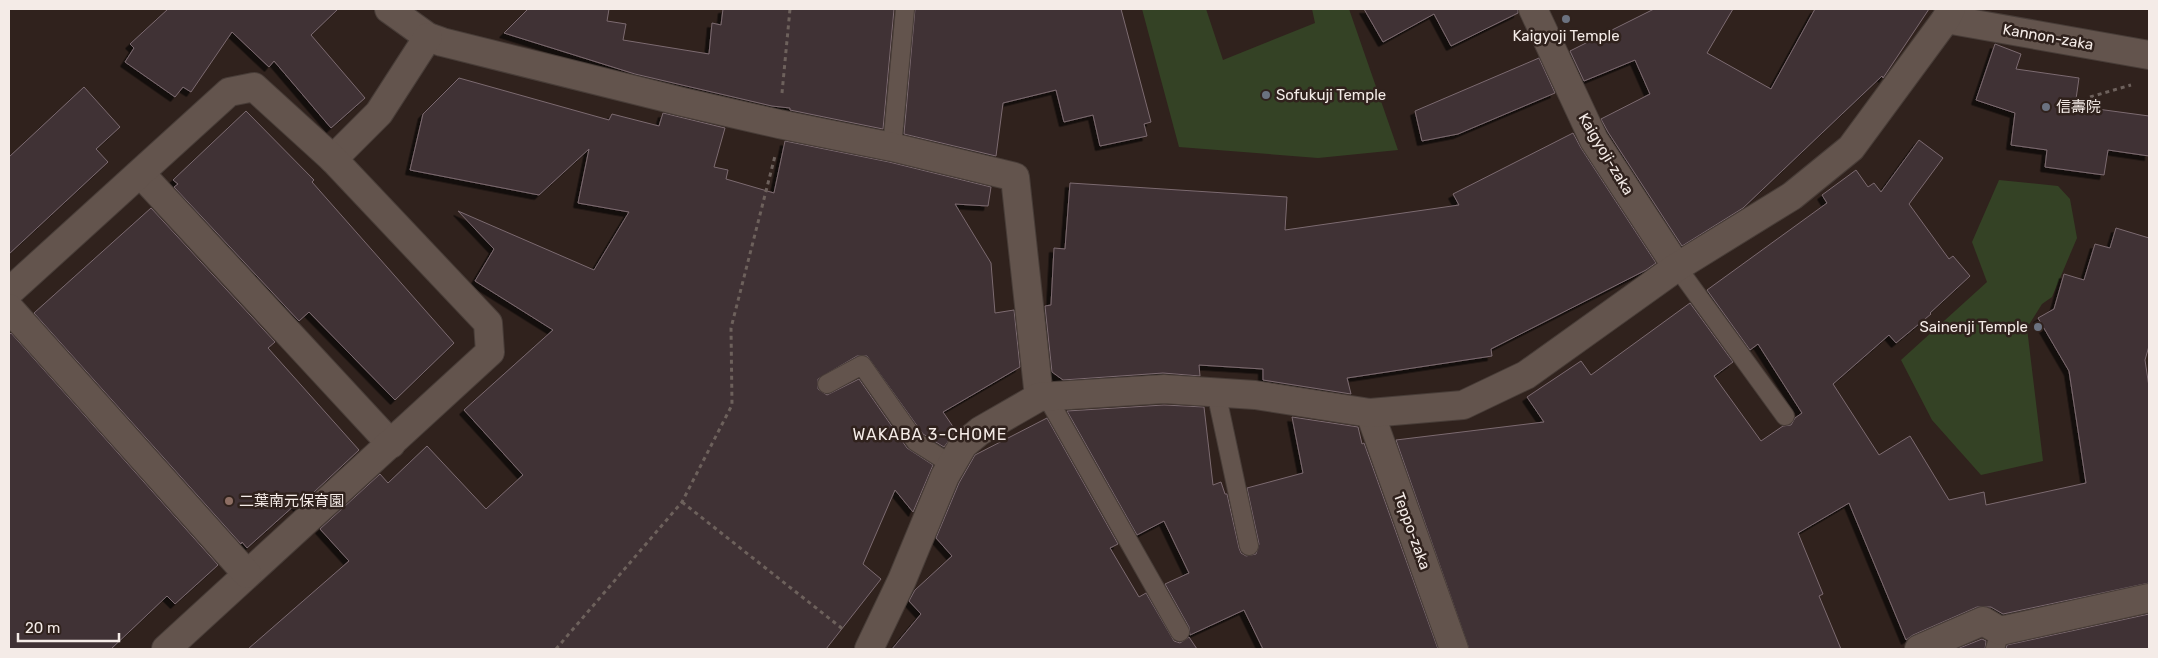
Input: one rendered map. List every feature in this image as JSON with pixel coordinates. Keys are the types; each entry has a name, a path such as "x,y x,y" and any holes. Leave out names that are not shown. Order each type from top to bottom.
{"street":[{"path":"389,9 428,37 471,50 779,124 892,147 1015,178 1043,397"},
{"name":"Kaigyoji-zaka","path":"1532,9 1594,140 1677,266"},
{"path":"869,649 902,580 945,476 964,446 980,431 1043,397 1164,389 1255,395 1370,413 1463,405 1518,379 1677,266 1792,196 1851,148 1948,14"},
{"name":"Kannon-zaka","path":"1948,14 2149,55"},
{"path":"333,159 379,113 428,37"},
{"path":"9,292 229,92 254,87 333,159 488,323 490,352 166,649"},
{"path":"141,174 391,444"},
{"path":"9,308 247,574"},
{"name":"Teppo-zaka","path":"1370,413 1454,649"},
{"path":"1919,649 1983,621 1998,640 2149,598"}],"lane":[{"path":"892,147 905,9"},
{"path":"1677,266 1785,416"},
{"path":"827,384 862,365 916,442 952,465"},
{"path":"1216,392 1249,546"},
{"path":"1043,397 1180,632"}],"path":[{"path":"556,649 682,502 732,405 731,328 779,137 790,9"},
{"path":"2090,97 2137,84"},
{"path":"682,502 845,631"}],"green space":[{"name":"Sofukuji Temple","path":"1142,9 1206,9 1223,60 1315,23 1312,9 1349,9 1398,150 1318,158 1179,147"},
{"path":"1999,180 2058,186 2070,199 2077,238 2052,297 2042,304 2027,328 2043,461 1981,475 1932,420 1901,360 1987,282 1972,242"}],"building":[{"path":"168,9 338,9 311,35 365,98 331,128 274,61 269,67 232,32 191,92 183,87 175,97 125,62 134,48 130,44"},
{"path":"528,9 609,9 607,21 626,24 623,40 709,54 712,23 721,25 723,9 894,9 883,129 790,110 790,108 772,106 635,74 504,33"},
{"path":"915,9 1121,9 1151,122 1144,124 1147,136 1100,146 1093,115 1064,122 1056,90 1003,103 996,156 904,134"},
{"path":"1364,9 1518,9 1518,13 1451,46 1434,14 1383,42"},
{"path":"1654,9 1733,9 1707,53 1771,89 1815,9 1929,9 1883,78 1882,76 1743,208 1682,246 1601,119 1650,94 1635,60 1584,81 1570,51"},
{"path":"1995,44 2021,54 2016,69 2079,78 2075,106 2149,116 2149,156 2108,150 2104,175 2045,167 2047,150 2011,145 2015,113 1976,100"},
{"path":"1539,58 1555,93 1458,134 1422,141 1415,111"},
{"path":"459,78 609,120 612,114 659,126 663,113 725,128 714,167 728,170 726,179 774,193 785,141 889,162 991,187 988,206 955,204 991,263 995,313 1014,310 1020,367 943,412 956,431 944,447 923,434 867,356 857,356 818,379 818,389 827,395 859,379 907,448 933,465 913,512 895,490 863,564 881,579 826,649 248,649 349,561 320,529 380,474 388,483 427,446 486,509 523,475 464,410 553,330 475,281 494,249 458,211 594,270 629,212 578,203 589,149 539,195 410,170 423,114"},
{"path":"84,87 120,127 96,149 108,162 9,254 9,157"},
{"path":"246,111 314,180 312,182 454,343 395,400 309,312 299,321 174,187 178,184 173,180"},
{"path":"1573,133 1656,263 1646,270 1491,349 1492,356 1347,378 1351,394 1263,380 1263,369 1199,365 1200,376 1163,373 1063,380 1052,372 1045,306 1051,305 1054,248 1065,249 1070,183 1287,197 1285,230 1459,205 1453,194"},
{"path":"1919,140 1943,158 1909,204 1949,259 1953,256 1970,276 1931,314 1896,343 1889,335 1833,384 1879,455 1910,436 1949,500 1984,492 1986,505 2086,483 2069,371 2038,318 2054,309 2064,274 2084,280 2095,244 2110,248 2116,228 2149,238 2149,346 2145,360 2149,387 2149,583 2003,614 1991,607 1977,607 1913,635 1906,640 1849,503 1798,533 1823,594 1819,596 1841,649 1469,649 1396,440 1544,422 1527,397 1581,361 1591,375 1690,303 1733,362 1714,376 1761,441 1783,426 1791,425 1795,418 1802,413 1758,344 1750,350 1707,290 1827,203 1822,195 1856,170 1868,187 1874,183 1881,192"},
{"path":"151,208 275,342 268,348 359,450 298,507 296,504 247,548 242,542 241,544 34,313"},
{"path":"11,333 218,565 175,604 167,596 111,649 9,649 9,335"},
{"path":"1164,405 1204,407 1213,485 1221,482 1225,494 1227,494 1239,548 1241,553 1246,556 1256,554 1259,544 1247,488 1303,473 1292,417 1358,427 1362,444 1364,443 1438,649 1263,649 1244,610 1190,635 1189,627 1165,584 1189,573 1164,521 1137,535 1067,411"},
{"path":"1047,418 1118,544 1110,548 1139,597 1146,593 1174,641 1180,643 1189,637 1197,649 892,649 921,614 909,601 915,590 952,556 936,538 959,483 975,455"},
{"path":"2149,614 2149,649 2006,649 2007,645"},
{"path":"1982,639 1986,641 1985,649 1957,649"}],"place":[{"name":"Kaigyoji Temple","path":"1566,19"},
{"name":"Sofukuji Temple","path":"1266,95"},
{"name":"信壽院","path":"2046,107"},
{"name":"Sainenji Temple","path":"2038,327"},
{"name":"二葉南元保育園","path":"229,501"}],"district":[{"name":"WAKABA 3-CHOME","path":"930,434"}]}
